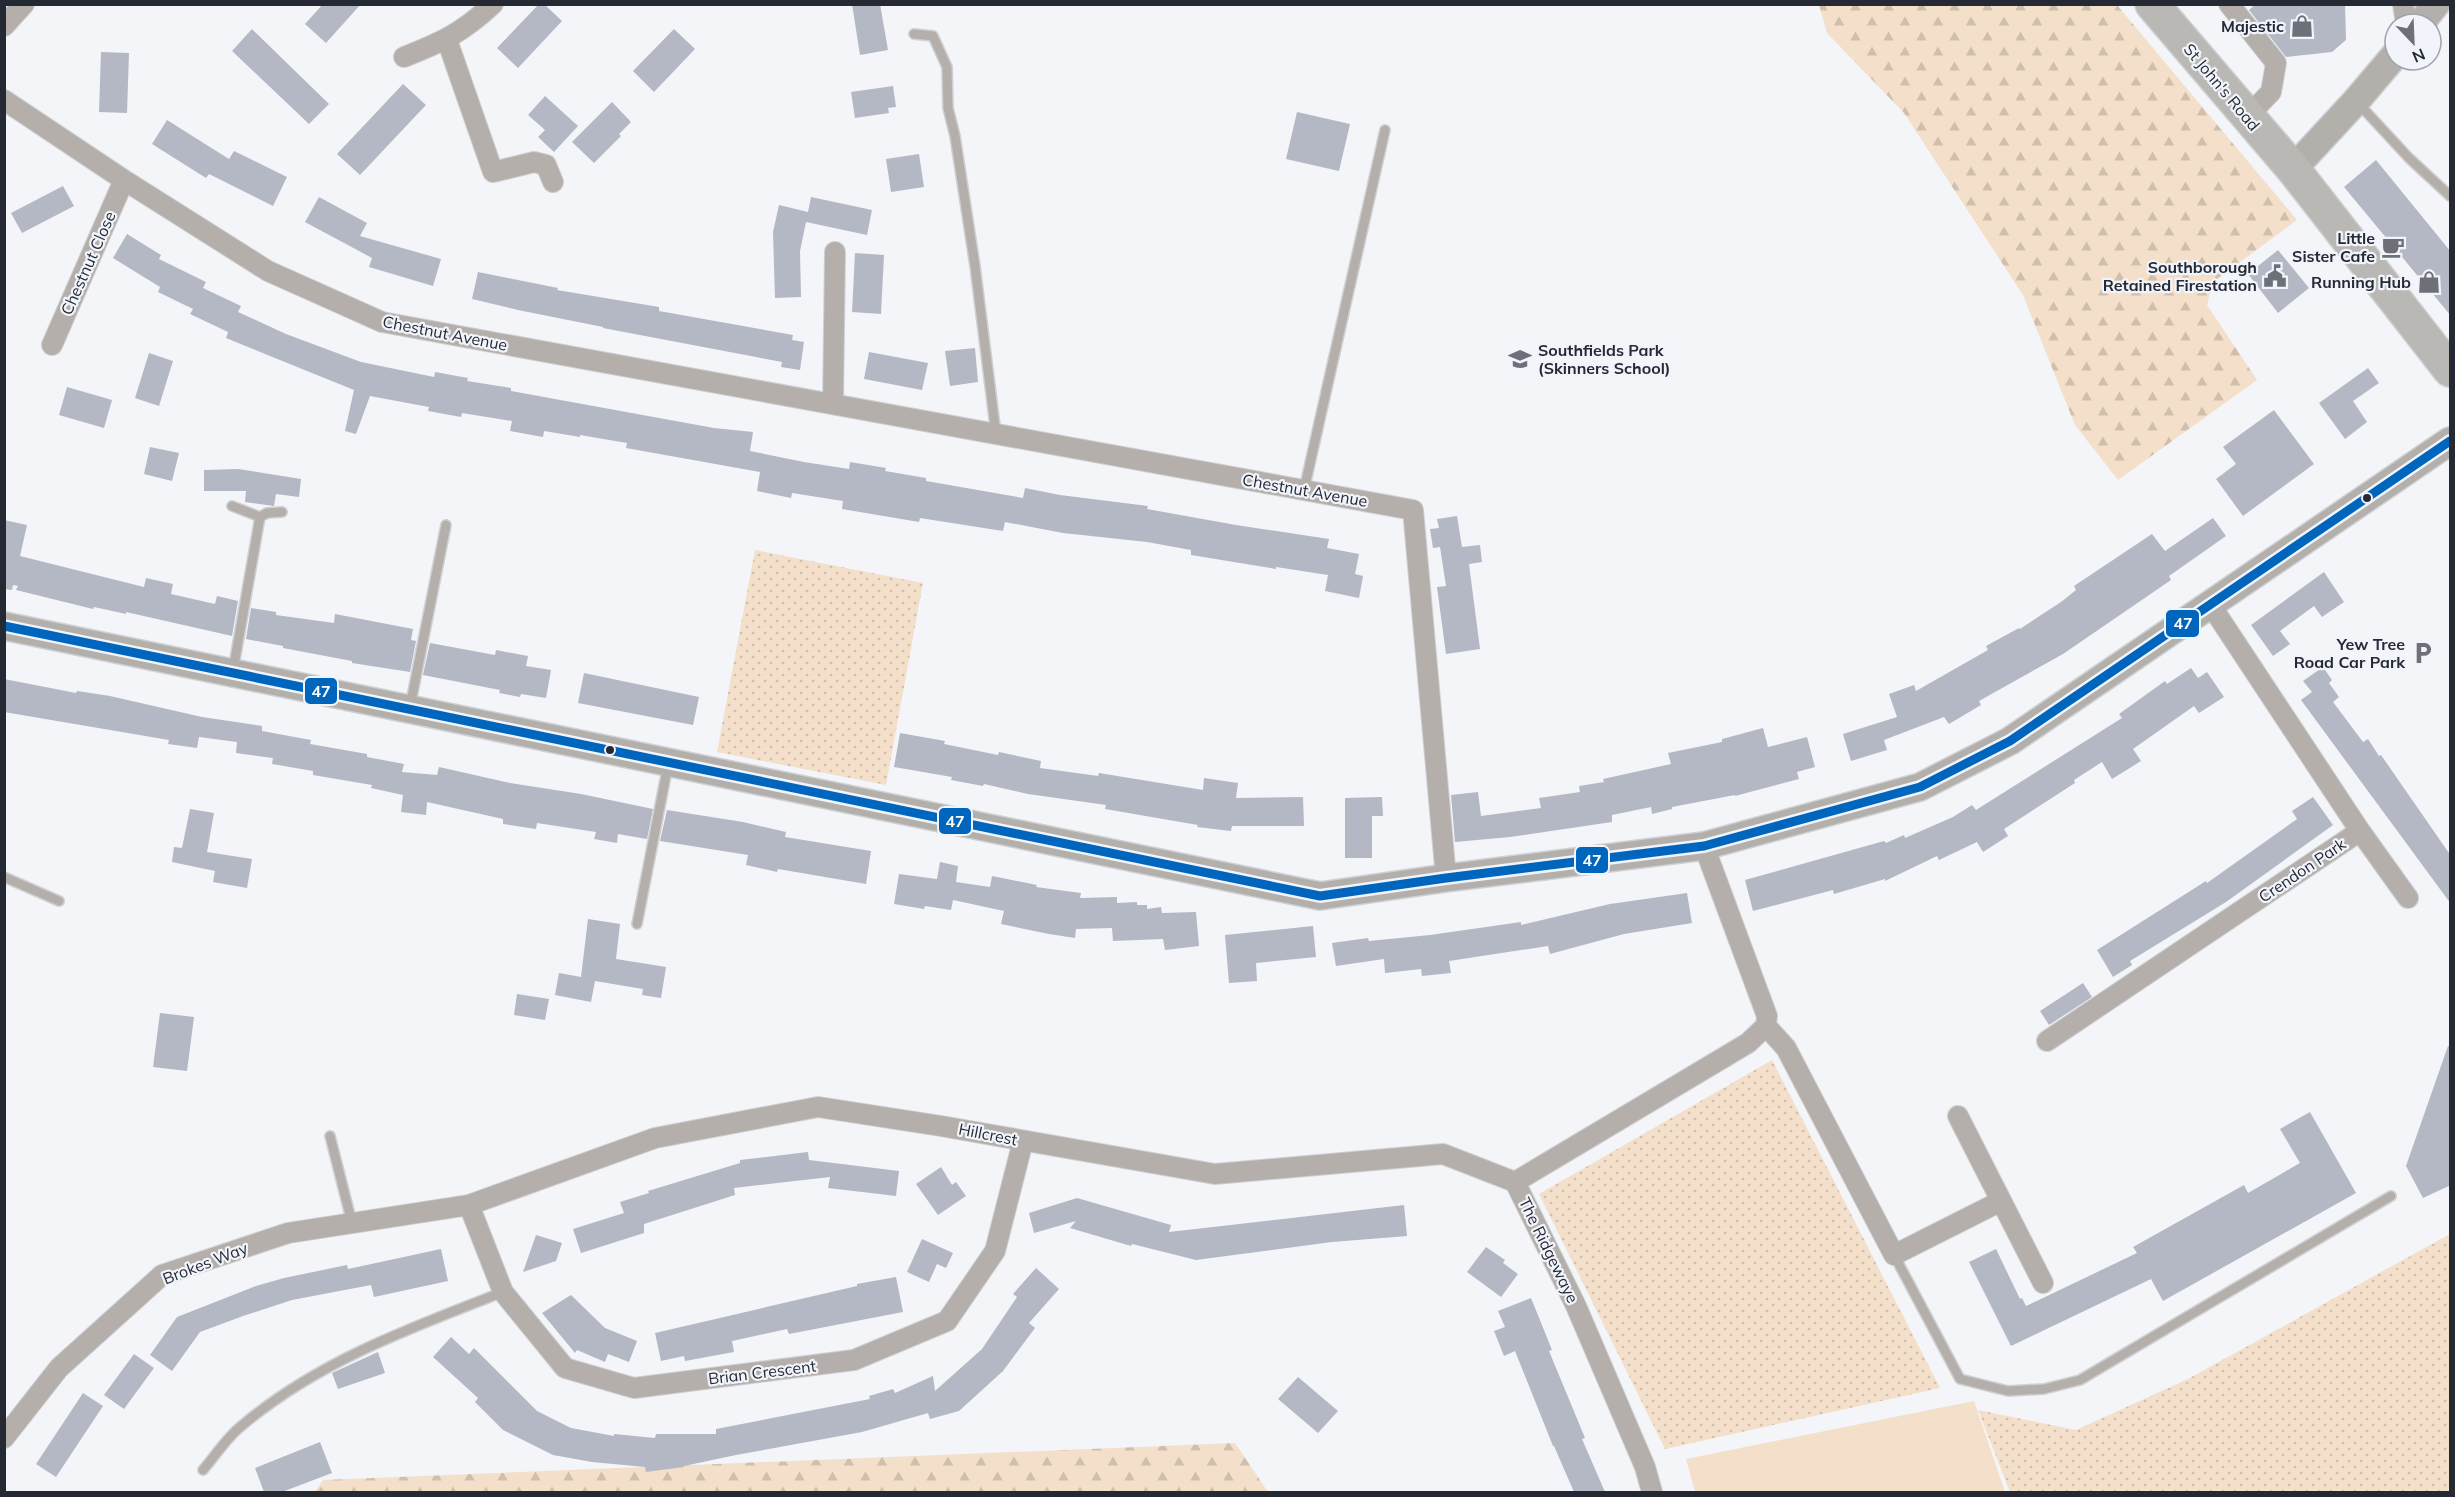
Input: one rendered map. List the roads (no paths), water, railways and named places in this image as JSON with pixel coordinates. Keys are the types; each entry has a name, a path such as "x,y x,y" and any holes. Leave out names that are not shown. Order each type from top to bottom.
{"highway":[{"name":"St John's Road","path":"2152,4 2293,169 2451,370"}],"street":[{"path":"4,26 24,4"},
{"path":"404,57 447,40 477,20 493,4"},
{"path":"2229,4 2276,63 2271,92 2247,117"},
{"path":"447,40 493,172 534,162 546,165 553,182"},
{"path":"2293,169 2383,69"},
{"name":"Chestnut Avenue","path":"4,100 124,180 268,271 382,322 1413,510 1446,878"},
{"name":"Chestnut Close","path":"52,345 124,180"},
{"path":"833,404 835,252"},
{"path":"4,626 1320,896 1704,846 1920,787 2010,741 2451,441"},
{"name":"Crendon Park","path":"2047,1041 2360,831 2210,604"},
{"path":"2360,831 2408,898"},
{"path":"1704,846 1767,1016 1766,1026 1786,1048 1894,1255 2001,1201"},
{"name":"The Ridgewaye","path":"1652,1492 1645,1467 1576,1306 1515,1182 1748,1043 1766,1026"},
{"name":"Hillcrest","path":"469,1206 655,1138 818,1107 1215,1174 1443,1154 1515,1182"},
{"path":"1958,1116 2043,1283"},
{"name":"Brian Crescent","path":"469,1206 503,1292 565,1368 634,1388 854,1360 947,1321 995,1251 1023,1141"},
{"name":"Brokes Way","path":"4,1438 59,1368 162,1275 288,1233 469,1206"}],"lane":[{"path":"914,34 933,36 946,67 947,102 956,135 996,434"},
{"path":"2356,101 2409,158 2451,196"},
{"path":"1304,490 1385,130"},
{"path":"232,506 260,517"},
{"path":"260,517 267,513 282,512"},
{"path":"232,673 260,517"},
{"path":"410,710 446,525"},
{"path":"637,924 668,763"},
{"path":"4,877 59,901"},
{"path":"330,1136 352,1223"},
{"path":"1894,1255 1960,1379 2008,1391 2044,1389 2080,1380 2391,1196"},
{"path":"204,1470 237,1429 296,1386 366,1347 503,1292"}],"place":[{"name":"Majestic","path":"2302,26"},
{"name":"Little Sister Cafe","path":"2393,247"},
{"name":"Southborough Retained Firestation","path":"2275,276"},
{"name":"Running Hub","path":"2429,282"},
{"name":"Southfields Park (Skinners School)","path":"1520,359"},
{"name":"Yew Tree Road Car Park","path":"2423,653"}]}
